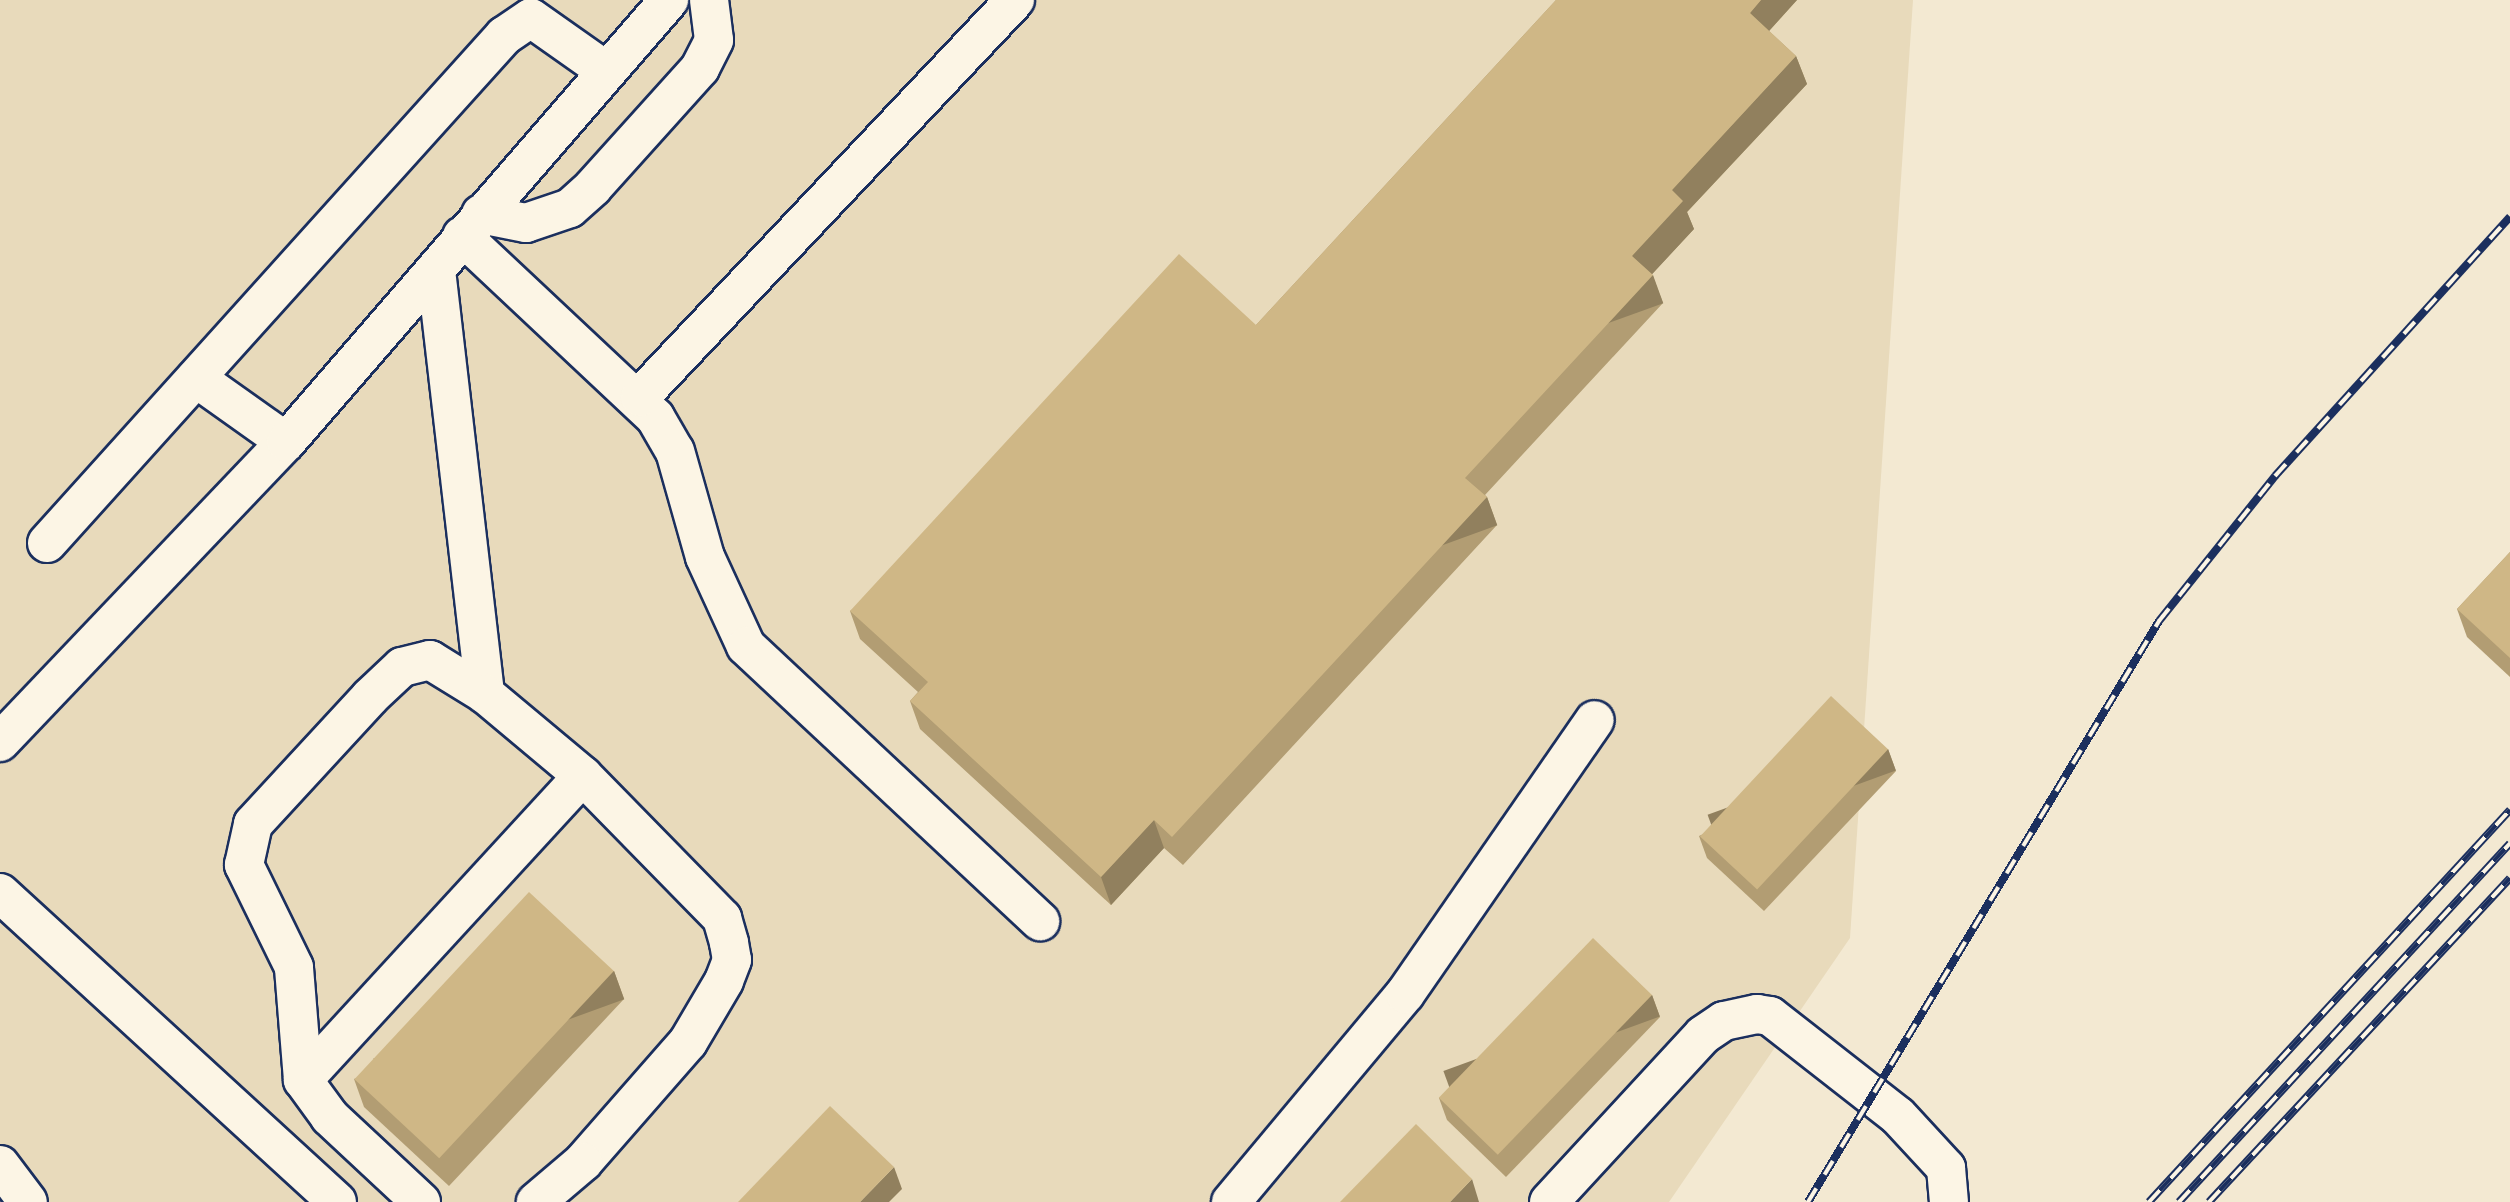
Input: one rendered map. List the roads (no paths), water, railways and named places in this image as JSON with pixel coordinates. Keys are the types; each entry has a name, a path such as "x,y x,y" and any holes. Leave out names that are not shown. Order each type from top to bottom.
{"lane":[{"path":"0,742 286,442 668,0"},
{"path":"472,225 526,223 570,208 593,187 700,68 714,40 709,0"},
{"path":"640,397 1015,0"},
{"path":"47,543 518,25 531,18 606,71"},
{"path":"472,225 640,397 675,451 705,557 746,646 1040,921"},
{"path":"436,270 485,694"},
{"path":"196,378 286,442"},
{"path":"421,1202 330,1117 303,1080 294,967 244,865 253,824 402,667 430,660 485,694 583,776 722,918 732,960 688,1042 583,1162 536,1202"},
{"path":"1231,1202 1405,994 1595,720"},
{"path":"303,1080 583,776"},
{"path":"0,894 337,1202"},
{"path":"1549,1202 1703,1035 1724,1021 1757,1014 1770,1016 1898,1116 1947,1168 1949,1202"},
{"path":"0,1165 28,1202"}],"railway":[{"path":"1808,1202 2159,621 2275,476 2510,217"},
{"path":"2149,1202 2510,810"},
{"path":"2179,1202 2510,843"},
{"path":"2209,1202 2510,878"}]}
